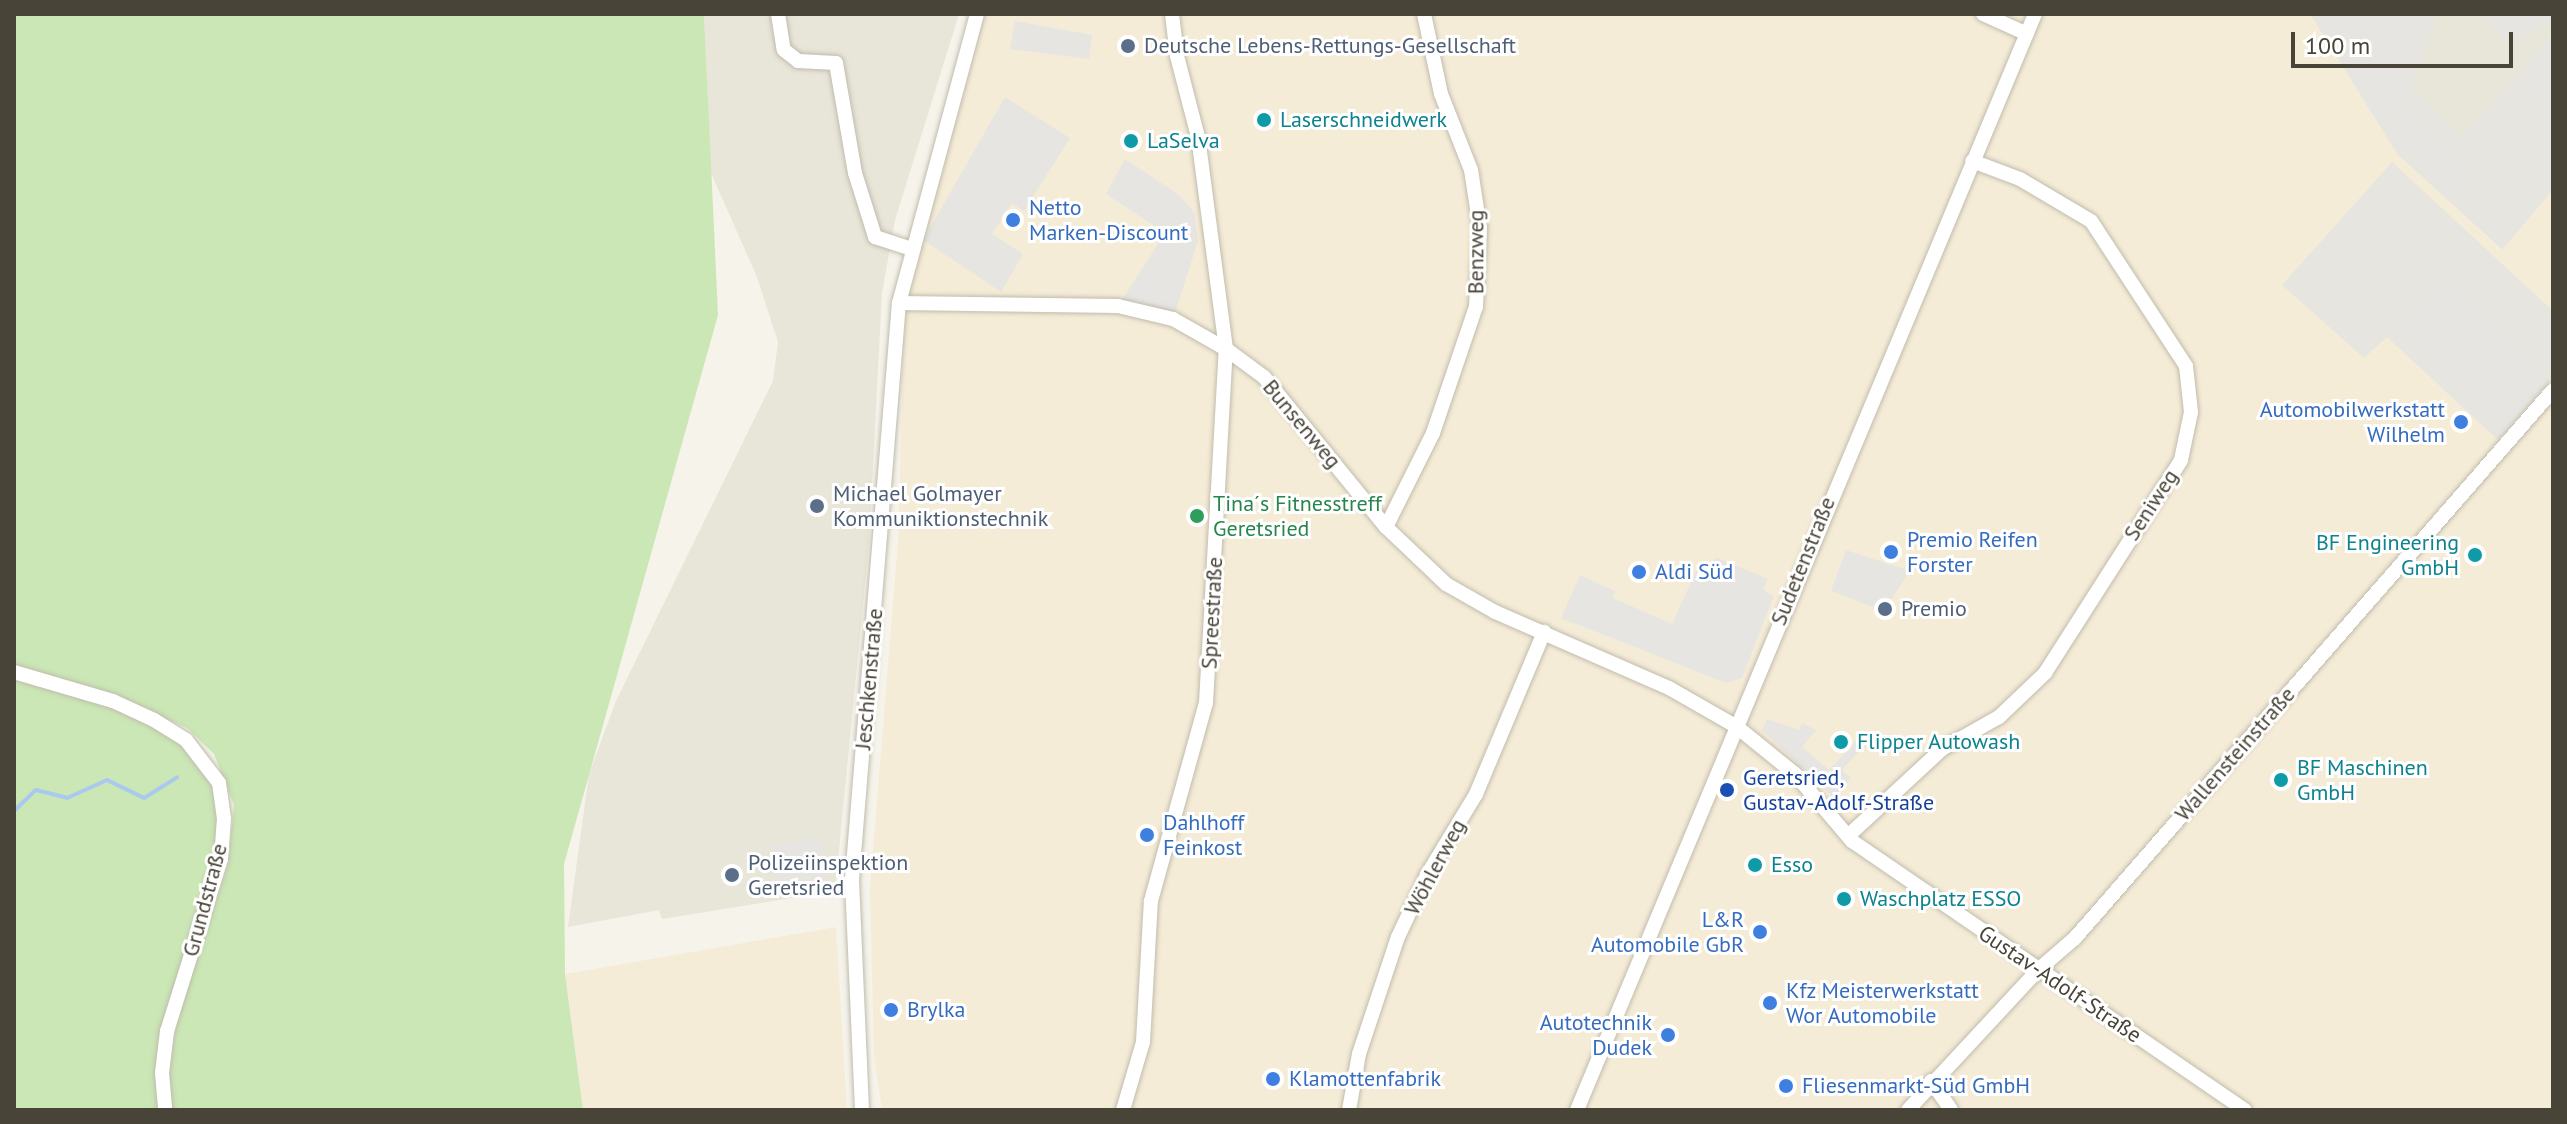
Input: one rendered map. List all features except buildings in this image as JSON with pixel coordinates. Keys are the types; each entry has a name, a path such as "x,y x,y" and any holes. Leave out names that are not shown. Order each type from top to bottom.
{"street":[{"path":"778,14 784,50 798,61 836,63 855,173 875,237 913,249"},
{"name":"Jeschkenstraße","path":"862,1110 852,879 899,303 977,14"},
{"name":"Spreestraße","path":"1123,1110 1143,1042 1151,901 1206,703 1226,349 1198,137 1172,14"},
{"name":"Benzweg","path":"1386,527 1433,433 1476,307 1480,228 1471,170 1441,94 1424,14"},
{"path":"1983,14 2027,34"},
{"name":"Sudetenstraße","path":"1577,1110 2035,14"},
{"name":"Seniweg","path":"1848,836 1942,749 1999,717 2045,673 2181,460 2191,412 2186,366 2091,221 2020,179 1972,161"},
{"name":"Bunsenweg","path":"899,303 1118,306 1173,319 1226,349 1264,377 1304,421 1386,527 1446,584 1669,688 1737,727"},
{"name":"Wallensteinstraße","path":"1908,1110 1931,1081 2038,970 2075,938 2553,390"},
{"name":"Wöhlerweg","path":"1349,1110 1359,1054 1398,937 1427,875 1476,794 1544,632"},
{"name":"Grundstraße","path":"14,672 113,701 154,720 186,740 219,783 224,818 221,859 167,1031 162,1073 165,1110"},
{"name":"Gustav-Adolf-Straße","path":"1737,727 1795,774 1848,836 2245,1110"},
{"path":"1931,1081 1951,1110"}],"shaded area":[{"path":"704,14 959,14 895,220 882,293 869,543 835,891 662,919 659,910 568,927 589,774 616,701 773,381 778,342 757,277 711,173"},
{"path":"985,14 2310,14 2397,154 2501,250 2553,190 2553,1110 882,1110 874,1057 870,888 898,542 905,297"},
{"path":"2310,14 2437,14 2412,88 2463,136 2553,34 2553,190 2502,250 2397,154"},
{"path":"2313,14 2432,14 2387,130"},
{"path":"2437,14 2480,14 2510,45 2553,20 2553,34 2463,136 2412,88"},
{"path":"2480,14 2553,14 2553,20 2510,46"},
{"path":"2480,14 2501,14 2510,23 2524,14 2548,14 2506,41"},
{"path":"1015,21 1092,35 1089,59 1010,49"},
{"path":"2553,52 2553,73 2526,104 2516,94"},
{"path":"1005,97 1070,138 1024,211 1012,203 992,234 1023,254 1001,292 923,240"},
{"path":"2411,110 2469,167 2450,194 2391,138"},
{"path":"1125,159 1178,194 1194,212 1198,241 1173,319 1118,306 1165,233 1106,194"},
{"path":"2392,162 2553,311 2553,377 2498,440 2387,337 2364,358 2282,285"},
{"path":"2440,281 2547,372 2504,423 2400,331"},
{"path":"1846,550 1910,571 1887,606 1881,603 1878,609 1831,591"},
{"path":"1717,558 1768,579 1763,590 1774,596 1742,678 1726,683 1561,618 1580,575 1615,591 1613,598 1672,624 1697,569"},
{"path":"1767,719 1799,730 1802,723 1816,730 1802,747 1829,770 1866,730 1872,737 1842,770 1851,778 1834,798 1762,730"},
{"path":"821,837 828,875 778,885 772,846"},
{"path":"836,927 847,1110 583,1110 565,974"}],"green space":[{"path":"14,14 704,14 718,315 564,864 565,974 583,1110 172,1110 169,1074 177,1019 228,865 234,805 214,754 187,728 102,691 14,665"},
{"path":"14,680 107,705 181,741 210,777 218,802 218,846 162,1026 159,1110 14,1110"}],"waterway":[{"path":"14,811 36,790 67,798 107,780 144,798 177,777"}],"place":[{"name":"Deutsche Lebens-Rettungs-Gesellschaft","path":"1128,46"},
{"name":"Laserschneidwerk","path":"1264,120"},
{"name":"LaSelva","path":"1131,141"},
{"name":"Netto Marken-Discount","path":"1013,220"},
{"name":"Automobilwerkstatt Wilhelm","path":"2461,422"},
{"name":"Michael Golmayer Kommuniktionstechnik","path":"817,506"},
{"name":"Tina´s Fitnesstreff Geretsried","path":"1197,516"},
{"name":"Premio Reifen Forster","path":"1891,552"},
{"name":"BF Engineering GmbH","path":"2475,555"},
{"name":"Aldi Süd","path":"1639,572"},
{"name":"Premio","path":"1885,609"},
{"name":"Flipper Autowash","path":"1841,742"},
{"name":"BF Maschinen GmbH","path":"2281,780"},
{"name":"Geretsried, Gustav-Adolf-Straße","path":"1727,790"},
{"name":"Dahlhoff Feinkost","path":"1147,835"},
{"name":"Esso","path":"1755,865"},
{"name":"Polizeiinspektion Geretsried","path":"732,875"},
{"name":"Waschplatz ESSO","path":"1844,899"},
{"name":"L&R Automobile GbR","path":"1760,932"},
{"name":"Kfz Meisterwerkstatt Wor Automobile","path":"1770,1003"},
{"name":"Brylka","path":"891,1010"},
{"name":"Autotechnik Dudek","path":"1668,1035"},
{"name":"Klamottenfabrik","path":"1273,1079"},
{"name":"Fliesenmarkt-Süd GmbH","path":"1786,1086"}]}
